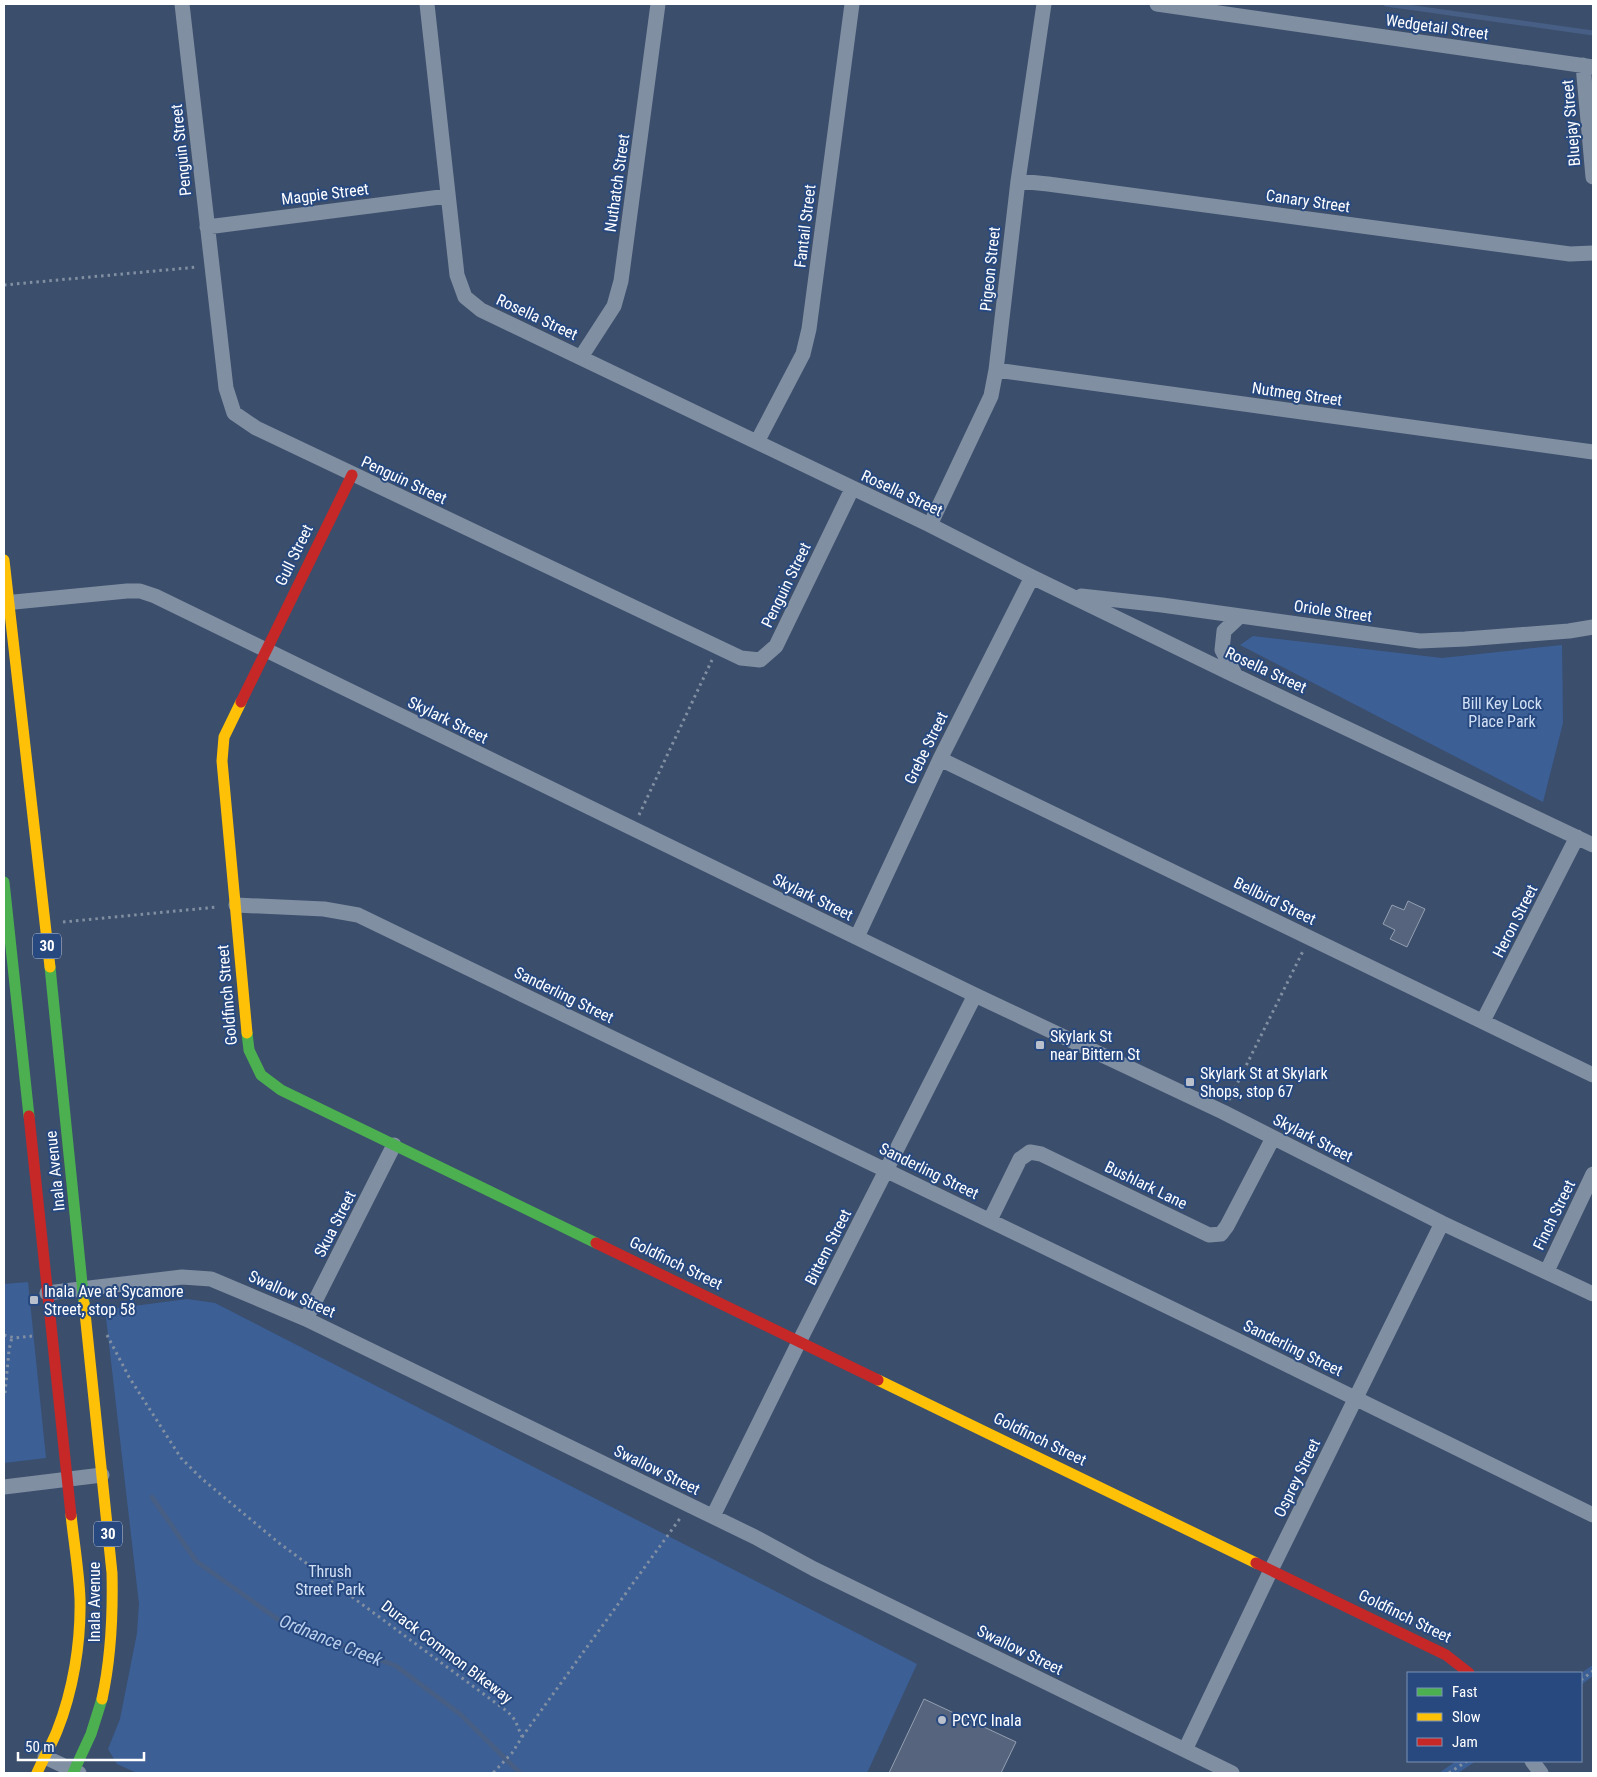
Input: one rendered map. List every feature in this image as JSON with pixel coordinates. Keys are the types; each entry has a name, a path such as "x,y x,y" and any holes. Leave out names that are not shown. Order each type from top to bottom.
{"main road":[{"name":"Gull Street","path":"265,650 352,475"},
{"name":"Inala Avenue","path":"4,560 6,603 44,923 84,1290 112,1572 113,1628 103,1692 96,1720 76,1772"},
{"name":"Goldfinch Street","path":"265,650 224,737 222,761 249,1050 261,1075 281,1090 1446,1655 1467,1672"},
{"name":"Inala Avenue","path":"4,882 51,1334 79,1578 79,1628 66,1702 57,1731 37,1773"}],"street":[{"name":"Penguin Street","path":"182,4 226,388 234,413 256,428 352,475 742,658 760,660 776,646 852,489"},
{"name":"Rosella Street","path":"427,4 457,275 465,297 481,310 930,525 1236,676 1593,845"},
{"name":"Nuthatch Street","path":"581,357 614,306 621,281 658,4"},
{"name":"Fantail Street","path":"757,442 802,354 809,329 852,4"},
{"name":"Pigeon Street","path":"930,525 991,396 996,370 1018,181 1044,4"},
{"name":"Wedgetail Street","path":"1157,4 1588,66"},
{"name":"Bluejay Street","path":"1588,66 1593,177"},
{"name":"Canary Street","path":"1018,181 1570,254 1593,253"},
{"name":"Magpie Street","path":"207,226 448,196"},
{"name":"Nutmeg Street","path":"996,370 1593,452"},
{"name":"Grebe Street","path":"857,937 940,758 1032,577"},
{"name":"Skylark Street","path":"6,603 101,592 140,591 155,596 975,995 1223,1112 1442,1223 1593,1294"},
{"name":"Oriole Street","path":"1069,595 1420,641 1569,631 1593,626"},
{"path":"1236,676 1222,650 1224,631 1240,616"},
{"name":"Bellbird Street","path":"940,758 1593,1075"},
{"name":"Heron Street","path":"1483,1021 1577,837"},
{"name":"Sanderling Street","path":"236,905 324,909 358,915 1356,1398 1593,1516"},
{"name":"Bittem Street","path":"713,1516 975,995"},
{"name":"Bushlark Lane","path":"990,1220 1020,1159 1030,1152 1041,1154 1209,1235 1221,1234 1273,1138"},
{"name":"Skua Street","path":"306,1319 394,1145"},
{"name":"Finch Street","path":"1547,1271 1593,1174"},
{"name":"Osprey Street","path":"1185,1750 1271,1570 1442,1223"},
{"name":"Swallow Street","path":"47,1293 182,1278 211,1279 306,1319 713,1516 814,1569 1232,1773"},
{"path":"4,1487 102,1475"},
{"path":"45,1757 76,1772"},
{"path":"1533,1762 1541,1773"}],"path":[{"path":"4,285 212,266"},
{"path":"632,829 718,648"},
{"path":"44,923 236,905"},
{"path":"1223,1112 1310,937"},
{"name":"Durack Common Bikeway","path":"88,1330 103,1331 110,1337 129,1377 181,1458 200,1478 279,1543 498,1703 515,1720 522,1737"},
{"path":"4,1335 12,1337 51,1334"},
{"path":"5,1393 12,1337"},
{"path":"493,1773 512,1754 522,1737 690,1505"},
{"path":"1582,1679 1593,1671"},
{"path":"1449,1773 1466,1762"}],"green space":[{"name":"Bill Key Lock Place Park","path":"1253,636 1442,658 1562,645 1563,723 1543,802 1240,645"},
{"path":"28,1282 46,1458 4,1463 4,1284"},
{"name":"Thrush Street Park","path":"187,1299 215,1303 917,1664 867,1773 137,1773 117,1764 108,1749 120,1719 137,1633 139,1604 106,1318 111,1309"},
{"path":"1593,1665 1593,1676 1582,1684 1582,1672"},
{"path":"1455,1762 1474,1762 1458,1773 1439,1773"}],"building":[{"path":"1408,901 1425,909 1407,947 1390,939 1395,930 1383,924 1392,905 1404,910"},
{"name":"PCYC Inala","path":"924,1699 1016,1742 1001,1773 889,1773"}],"waterway":[{"path":"1386,4 1593,33"},
{"name":"Ordnance Creek","path":"152,1497 196,1561 283,1623 396,1666 460,1714 520,1773"}],"traffic: fast":[{"path":"4,882 29,1116"},
{"path":"50,967 84,1303"},
{"path":"247,1033 249,1050 261,1075 281,1090 596,1243"},
{"path":"73,1773 91,1734 102,1699"}],"traffic: slow":[{"path":"4,560 50,967"},
{"path":"241,702 224,737 222,761 247,1033"},
{"path":"84,1303 112,1573 111,1637 102,1699"},
{"path":"878,1380 1256,1563"},
{"path":"37,1773 63,1716 75,1666 79,1633 80,1599 71,1515"}],"traffic: jam":[{"path":"241,702 352,475"},
{"path":"29,1116 71,1515"},
{"path":"596,1243 878,1380"},
{"path":"1256,1563 1446,1655 1468,1672"}],"place":[{"name":"Skylark St near Bittern St","path":"1040,1045"},
{"name":"Skylark St at Skylark Shops, stop 67","path":"1190,1082"},
{"name":"Inala Ave at Sycamore Street, stop 58","path":"34,1300"},
{"name":"PCYC Inala","path":"942,1720"}]}
